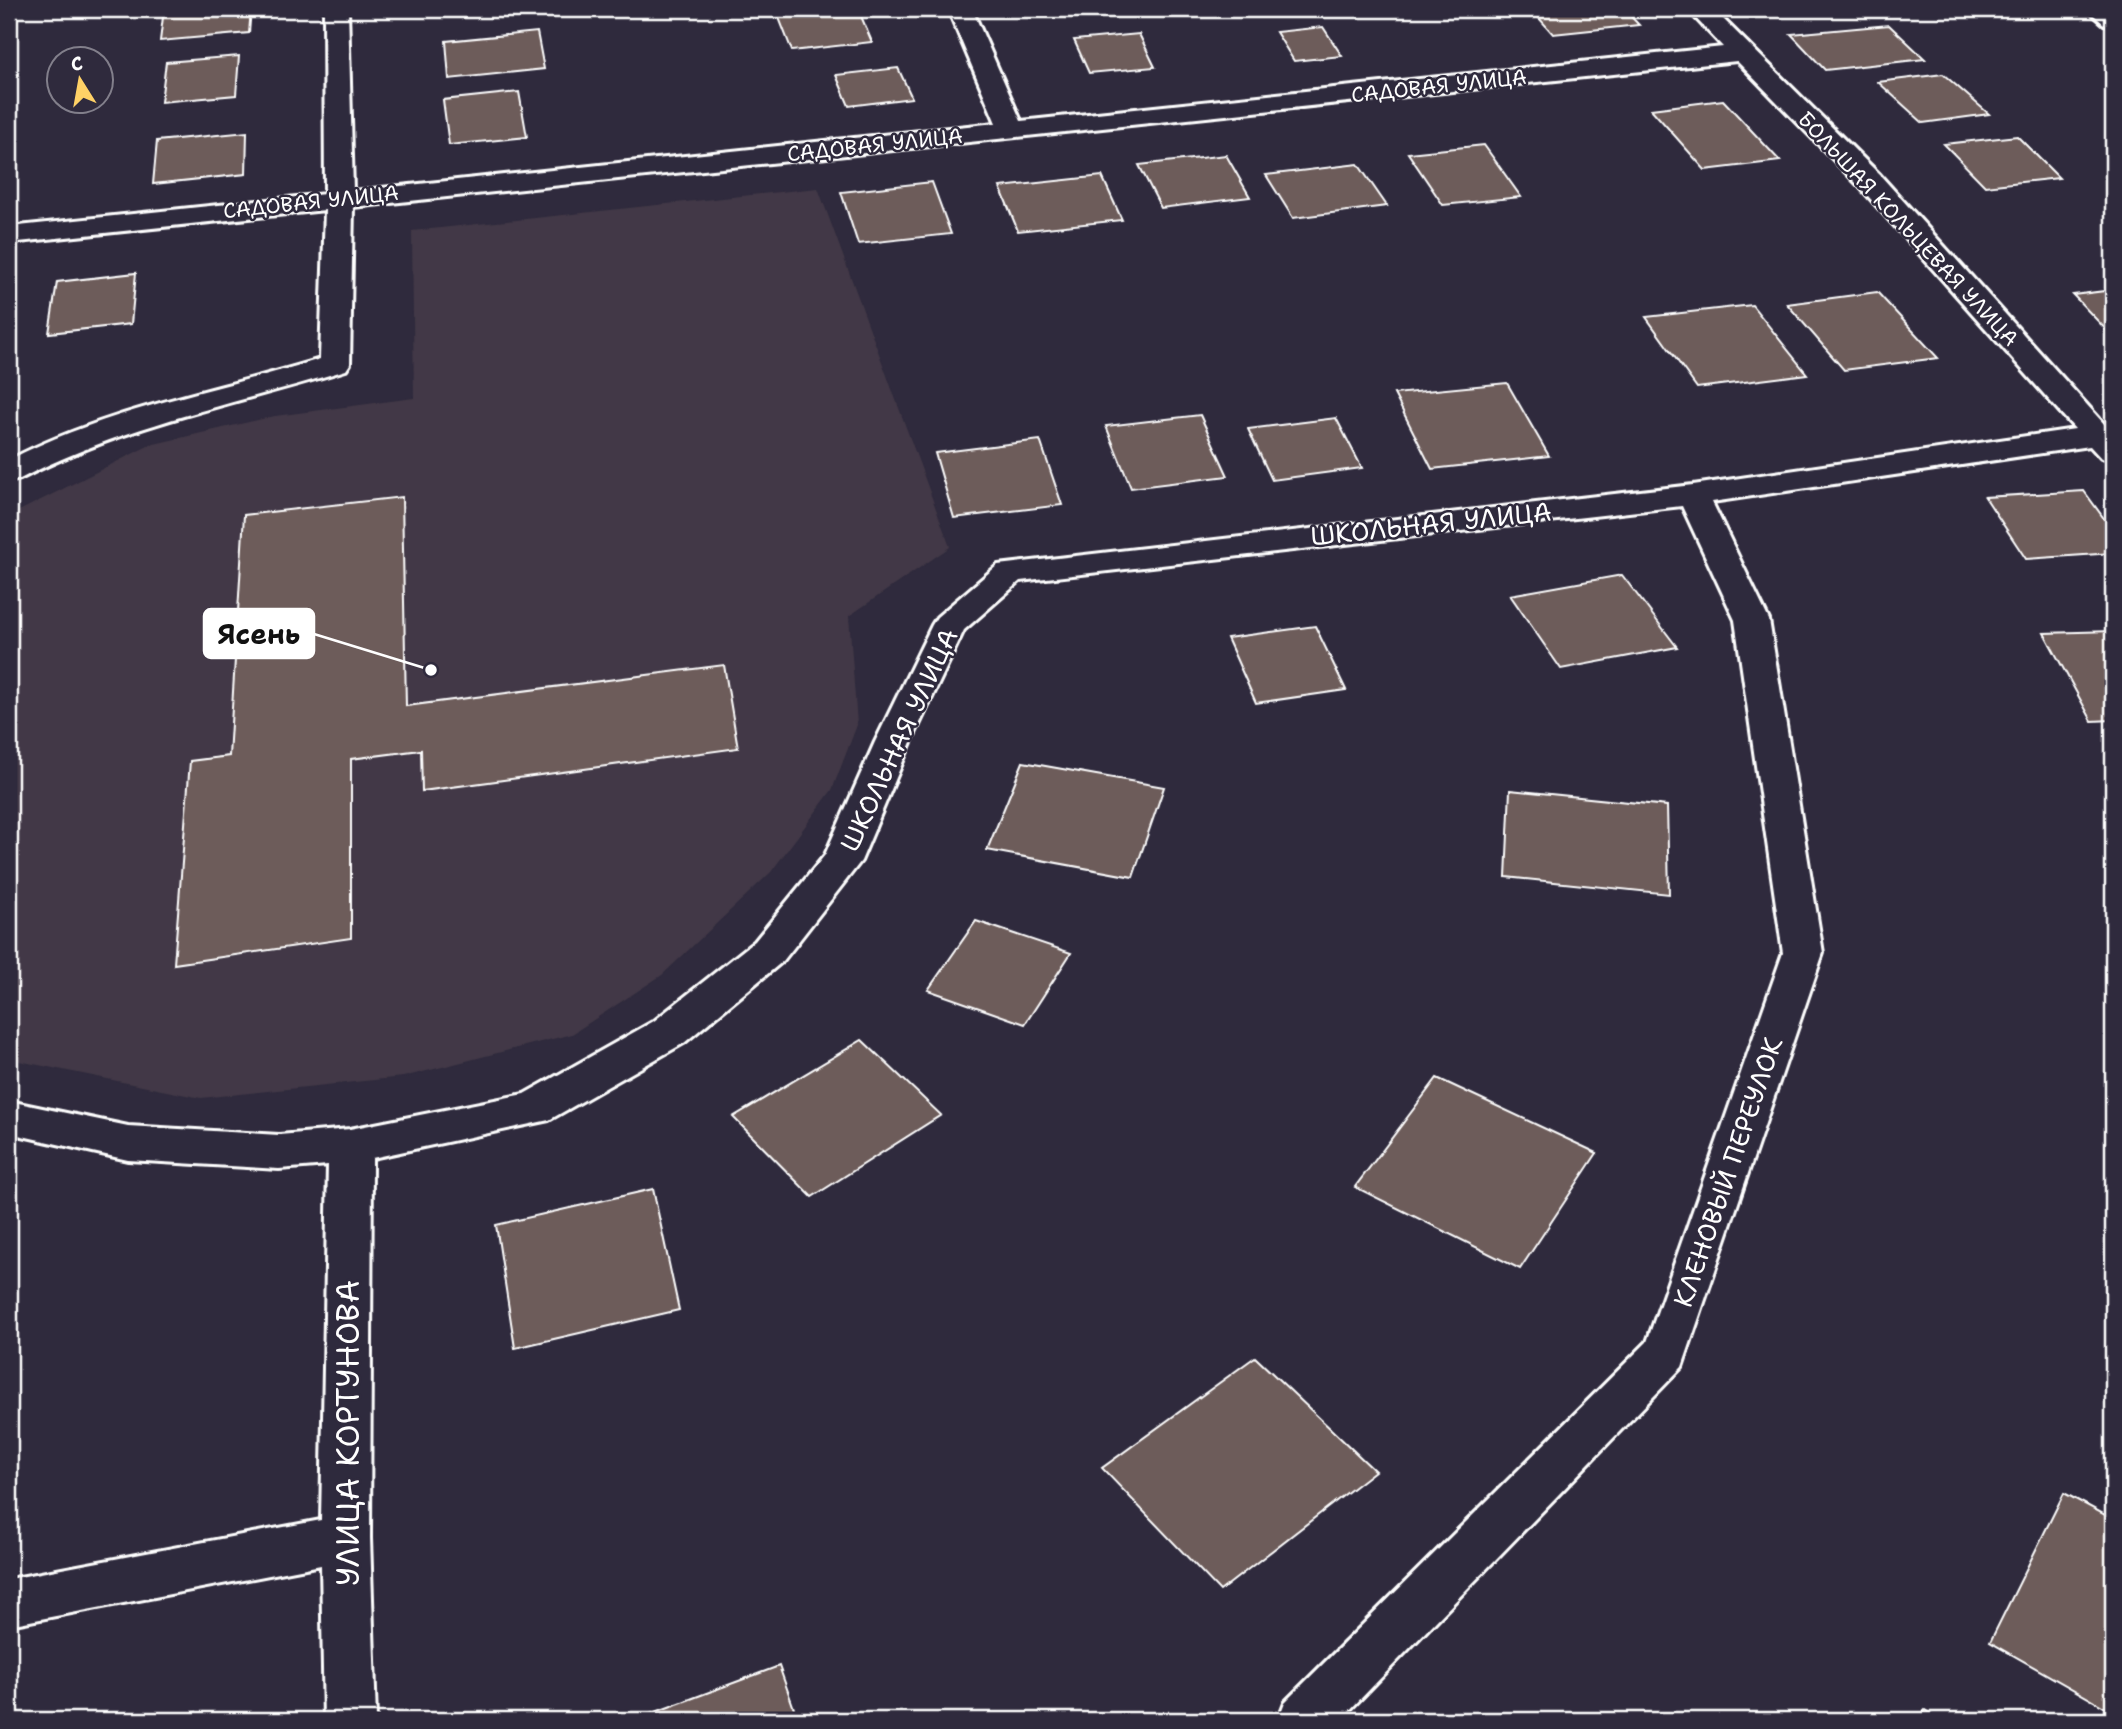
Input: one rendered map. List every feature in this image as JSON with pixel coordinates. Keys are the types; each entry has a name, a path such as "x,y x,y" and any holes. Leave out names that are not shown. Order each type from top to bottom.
{"street":[{"path":"9,472 28,461 145,415 279,382 335,363 339,199 336,9"},
{"path":"960,9 1012,131"},
{"name":"БОЛЬШАЯ КОЛЬЦЕВАЯ УЛИЦА","path":"1699,9 1870,181 2108,441"},
{"path":"2099,9 2113,19"},
{"name":"САДОВАЯ УЛИЦА","path":"9,235 1741,53"},
{"name":"ШКОЛЬНАЯ УЛИЦА","path":"9,1117 128,1143 279,1152 350,1146 534,1108 669,1032 769,951 842,861 893,742 949,625 1010,572 1693,495 2108,441"},
{"name":"КЛЕНОВЫЙ ПЕРЕУЛОК","path":"1304,1720 1666,1353 1803,953 1752,620 1693,495"},
{"name":"УЛИЦА КОРТУНОВА","path":"350,1146 345,1538 351,1720"},
{"path":"9,1602 345,1538"}],"shaded area":[{"path":"818,188 950,547 849,616 857,725 832,790 771,872 662,975 572,1034 403,1077 201,1098 9,1059 9,516 150,445 275,416 414,398 412,231"}],"building":[{"path":"164,9 251,9 249,33 160,41"},
{"path":"858,9 872,42 792,51 778,15"},
{"path":"1531,9 1624,9 1639,25 1553,34"},
{"path":"1889,25 1925,59 1825,70 1791,34"},
{"path":"1323,27 1342,56 1294,61 1276,32"},
{"path":"537,32 544,69 449,79 446,41"},
{"path":"1139,34 1155,67 1089,73 1074,40"},
{"path":"239,56 236,95 161,102 166,62"},
{"path":"898,68 912,98 849,106 836,75"},
{"path":"1943,74 1989,114 1923,123 1878,82"},
{"path":"519,92 527,137 449,145 443,100"},
{"path":"1723,100 1780,161 1705,170 1651,109"},
{"path":"247,132 246,174 153,184 157,141"},
{"path":"2017,136 2059,178 1985,186 1944,144"},
{"path":"1484,145 1521,197 1443,205 1408,153"},
{"path":"1226,155 1250,197 1161,208 1139,165"},
{"path":"1358,164 1387,206 1293,218 1266,175"},
{"path":"1102,176 1122,220 1018,231 1000,187"},
{"path":"932,182 951,234 858,244 841,192"},
{"path":"136,273 131,324 49,333 57,282"},
{"path":"2113,290 2113,337 2073,295"},
{"path":"1877,292 1938,358 1844,370 1787,304"},
{"path":"1752,305 1807,374 1697,388 1646,317"},
{"path":"1507,383 1549,456 1432,469 1394,394"},
{"path":"1200,415 1228,476 1131,488 1106,426"},
{"path":"1336,418 1362,468 1272,480 1248,429"},
{"path":"1040,440 1062,505 954,518 935,453"},
{"path":"2084,491 2113,531 2113,553 2026,559 1985,497"},
{"path":"402,497 406,706 724,665 738,748 422,791 421,750 351,759 351,938 174,964 190,761 229,756 244,515"},
{"path":"1622,575 1677,647 1561,669 1510,595"},
{"path":"1315,626 1346,690 1256,703 1227,638"},
{"path":"2113,631 2113,720 2092,721 2044,633"},
{"path":"1023,762 1164,787 1133,877 987,850"},
{"path":"1510,790 1667,806 1669,894 1506,877"},
{"path":"976,921 1071,953 1025,1024 928,990"},
{"path":"862,1040 941,1115 812,1197 733,1117"},
{"path":"1437,1078 1597,1153 1520,1269 1355,1187"},
{"path":"653,1189 679,1310 515,1348 496,1225"},
{"path":"1255,1357 1375,1471 1220,1591 1102,1468"},
{"path":"2064,1493 2113,1519 2113,1712 1990,1642"},
{"path":"779,1666 798,1720 634,1720"},
{"path":"1925,1710 1939,1720 1917,1720"},
{"path":"196,1712 196,1720 155,1720"}],"place":[{"name":"Ясень","path":"431,670"}]}
